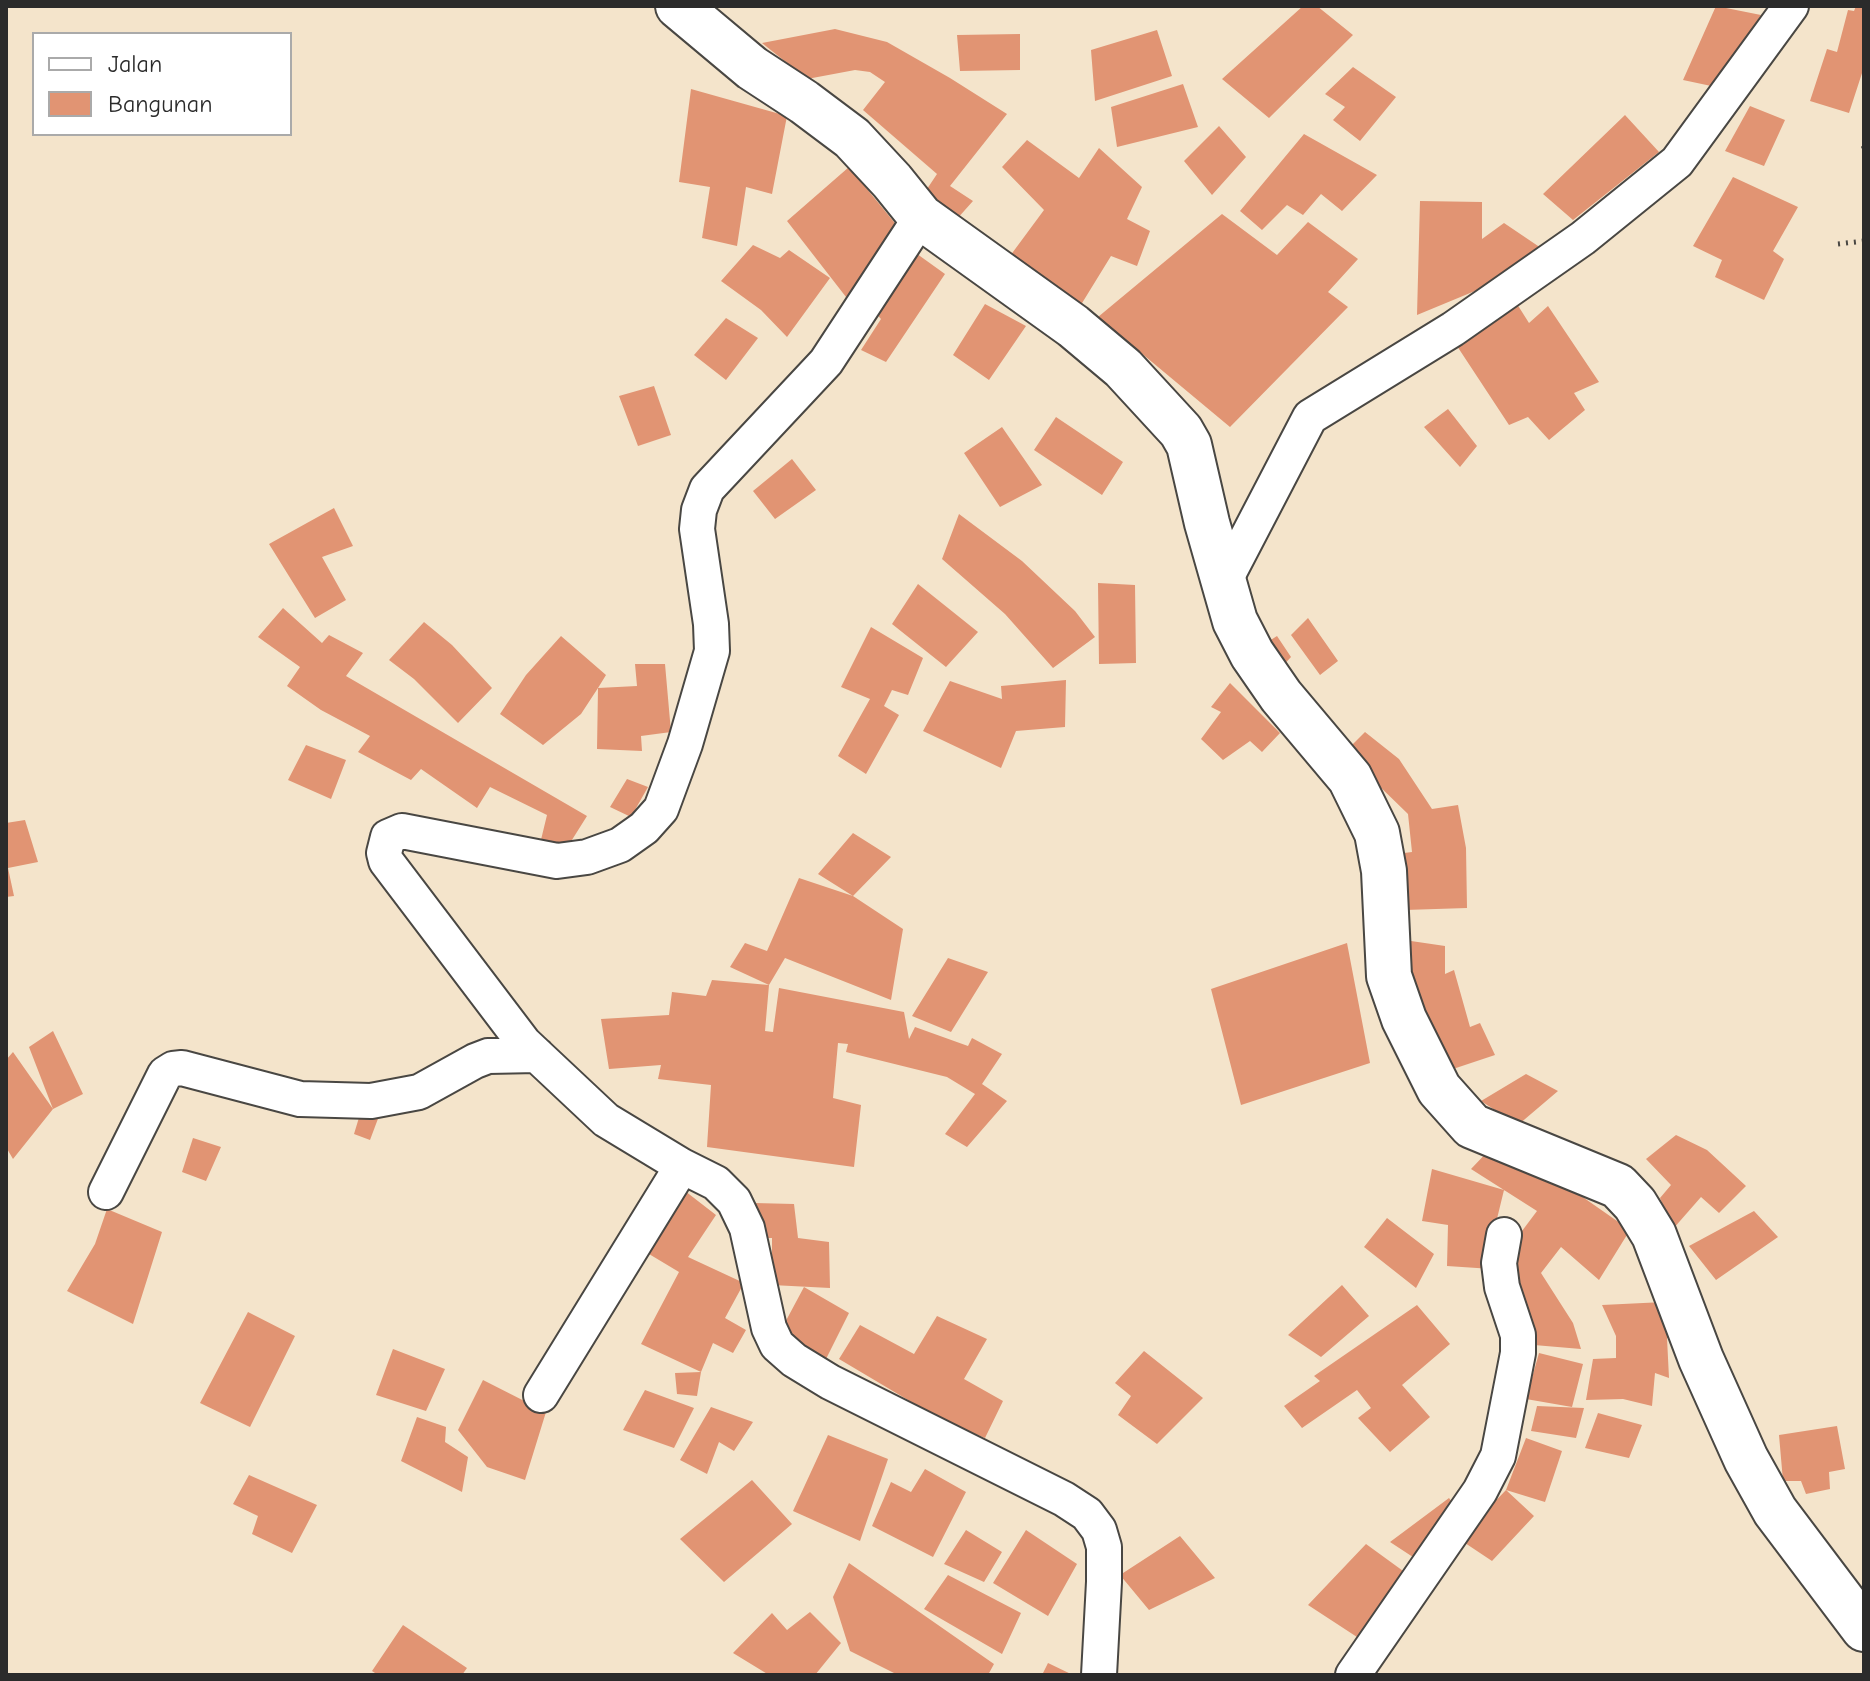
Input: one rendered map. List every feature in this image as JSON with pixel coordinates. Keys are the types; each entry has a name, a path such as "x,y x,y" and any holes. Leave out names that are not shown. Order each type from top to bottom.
{"main road":[{"path":"678,6 752,68 852,138 921,217 1073,326 1123,368 1166,412 1189,445 1235,621 1252,654 1281,696 1350,778 1377,833 1384,871 1389,976 1404,1019 1439,1089 1472,1126 1618,1186 1635,1204 1654,1235 1701,1359 1746,1459 1775,1511 1864,1629"}],"street":[{"path":"1223,584 1310,417 1453,329 1583,238 1677,162 1791,6"},
{"path":"921,217 826,362 707,489 699,510 697,529 712,651 661,809 644,828 620,845 587,857 557,861 402,831 388,837 386,861 524,1043 606,1120 716,1183 734,1201 747,1228 769,1328 777,1345 794,1360 843,1389 1064,1499 1087,1514 1099,1530 1104,1547 1099,1675"},
{"path":"106,1192 165,1074 173,1069 182,1068 300,1099 371,1101 419,1092 488,1056 537,1055"},
{"path":"541,1395 682,1166"},
{"path":"1353,1675 1480,1491 1498,1456 1518,1353 1518,1335 1502,1287 1499,1263 1504,1235"}],"path":[{"path":"1838,244 1864,241"}],"building":[{"path":"1303,6 1317,6 1353,35 1269,118 1222,79"},
{"path":"1716,6 1761,15 1716,87 1683,80"},
{"path":"1856,6 1864,6 1864,67 1849,113 1810,101 1827,49 1837,52 1848,10 1854,11"},
{"path":"835,29 887,42 1007,114 950,186 973,201 956,220 923,195 937,174 863,110 885,82 870,72 855,70 807,79 762,43"},
{"path":"1157,30 1172,76 1095,101 1091,50"},
{"path":"1020,34 1020,70 960,71 957,35"},
{"path":"1353,67 1396,97 1360,141 1333,120 1345,107 1325,94"},
{"path":"1183,84 1198,127 1117,147 1111,107"},
{"path":"691,89 787,116 772,194 746,187 737,246 702,238 710,187 679,182"},
{"path":"1750,106 1785,120 1764,166 1725,151"},
{"path":"1625,115 1659,152 1573,220 1543,194"},
{"path":"1219,126 1246,157 1212,195 1184,161"},
{"path":"1304,134 1377,175 1342,211 1321,194 1303,215 1287,205 1262,230 1240,211"},
{"path":"1027,140 1079,178 1099,148 1142,187 1127,219 1150,231 1137,266 1111,256 1079,308 1010,256 1044,210 1002,167"},
{"path":"849,167 903,233 846,297 787,221"},
{"path":"1733,177 1798,207 1773,251 1784,259 1764,300 1715,277 1722,260 1693,246"},
{"path":"1420,201 1482,202 1482,239 1504,223 1541,248 1487,286 1417,315"},
{"path":"1222,214 1277,255 1308,222 1358,259 1328,292 1348,307 1230,427 1098,317"},
{"path":"753,245 780,258 789,250 830,278 787,337 761,310 721,281"},
{"path":"913,251 945,274 886,362 861,350 881,319 873,310"},
{"path":"985,304 1026,326 989,380 953,355"},
{"path":"1517,304 1529,323 1548,306 1599,382 1574,393 1585,410 1549,440 1528,417 1509,425 1457,346"},
{"path":"726,318 758,338 726,380 694,355"},
{"path":"654,386 671,435 638,446 619,396"},
{"path":"1448,409 1477,446 1460,467 1424,427"},
{"path":"1056,417 1123,462 1102,495 1034,450"},
{"path":"1002,427 1042,485 1000,507 964,453"},
{"path":"792,459 816,490 775,519 753,491"},
{"path":"334,508 353,546 322,557 346,600 315,618 269,544"},
{"path":"959,514 1022,561 1075,611 1095,637 1053,668 1005,614 942,559"},
{"path":"1098,583 1135,585 1136,663 1099,664"},
{"path":"918,584 978,632 946,667 892,624"},
{"path":"283,608 322,643 329,635 363,653 346,676 587,816 565,851 539,848 547,815 490,787 477,808 421,769 411,780 358,752 370,736 321,710 287,686 300,667 258,637"},
{"path":"1308,618 1338,661 1320,675 1291,635"},
{"path":"424,622 452,645 492,688 458,723 414,679 389,660"},
{"path":"871,627 923,658 908,695 892,690 884,706 899,715 866,774 838,756 870,699 841,687"},
{"path":"561,636 606,675 581,714 543,745 500,714 526,675"},
{"path":"1277,636 1291,657 1279,670 1266,643"},
{"path":"635,664 665,664 671,732 641,736 642,751 597,749 598,688 637,686"},
{"path":"1066,680 1065,727 1016,731 1001,768 923,731 950,681 1002,699 1001,686"},
{"path":"1230,683 1280,733 1262,752 1250,741 1223,760 1201,739 1221,712 1211,707"},
{"path":"1365,732 1399,759 1432,809 1458,805 1466,848 1467,908 1405,910 1404,853 1412,852 1408,814 1347,750"},
{"path":"306,745 346,760 331,799 288,780"},
{"path":"627,779 648,787 631,817 610,807"},
{"path":"25,820 38,862 8,868 14,896 6,897 6,823"},
{"path":"853,833 891,857 853,896 818,874"},
{"path":"799,878 853,896 903,929 891,1000 785,958 769,985 730,967 745,943 767,951"},
{"path":"1411,941 1445,946 1445,974 1454,970 1470,1027 1480,1023 1495,1055 1453,1069 1411,985"},
{"path":"1347,943 1370,1063 1241,1105 1211,989"},
{"path":"948,958 988,972 951,1032 912,1016"},
{"path":"712,980 769,985 765,1031 773,1032 779,988 904,1012 909,1039 915,1027 968,1046 972,1038 1002,1054 982,1084 1007,1101 967,1147 945,1134 975,1094 947,1077 846,1052 848,1044 838,1043 833,1098 861,1105 854,1167 707,1147 711,1085 658,1079 661,1065 609,1069 601,1019 669,1015 672,992 706,996"},
{"path":"53,1031 83,1094 53,1109 29,1047"},
{"path":"13,1052 53,1109 13,1159 6,1147 6,1060"},
{"path":"1526,1074 1558,1091 1518,1125 1481,1101"},
{"path":"361,1111 379,1116 370,1140 354,1134"},
{"path":"1676,1135 1707,1150 1746,1186 1719,1213 1701,1197 1673,1229 1660,1198 1671,1185 1646,1159"},
{"path":"193,1138 221,1147 206,1181 182,1172"},
{"path":"1491,1148 1564,1184 1630,1230 1599,1280 1561,1247 1541,1273 1573,1323 1581,1349 1534,1345 1515,1291 1516,1239 1537,1211 1471,1169"},
{"path":"1432,1169 1504,1190 1494,1231 1492,1269 1447,1266 1448,1225 1422,1221"},
{"path":"685,1191 716,1215 688,1257 744,1283 725,1318 746,1330 733,1353 713,1343 701,1372 641,1344 679,1272 644,1251"},
{"path":"754,1203 794,1204 798,1238 829,1242 830,1288 772,1285 772,1238 760,1238"},
{"path":"107,1209 162,1232 133,1324 67,1291 95,1244"},
{"path":"1754,1211 1778,1237 1716,1280 1689,1246"},
{"path":"1387,1218 1434,1254 1416,1288 1364,1247"},
{"path":"1342,1285 1369,1316 1321,1357 1288,1335"},
{"path":"804,1287 849,1313 826,1359 781,1330"},
{"path":"1664,1302 1679,1336 1667,1338 1669,1378 1655,1373 1652,1406 1623,1399 1586,1400 1593,1359 1616,1358 1616,1336 1602,1305"},
{"path":"1417,1305 1450,1344 1402,1385 1430,1417 1390,1452 1358,1418 1371,1408 1357,1390 1302,1428 1284,1406 1320,1381 1314,1376"},
{"path":"248,1312 295,1336 250,1427 200,1403"},
{"path":"937,1316 987,1339 964,1379 1003,1401 985,1438 940,1419 839,1359 860,1325 914,1354"},
{"path":"393,1349 445,1369 426,1411 376,1395"},
{"path":"1144,1351 1203,1398 1157,1444 1118,1415 1131,1396 1115,1383"},
{"path":"1539,1353 1583,1364 1572,1407 1526,1399"},
{"path":"701,1372 697,1396 677,1394 675,1373"},
{"path":"483,1380 546,1412 525,1480 487,1467 458,1430"},
{"path":"645,1390 694,1408 674,1448 623,1430"},
{"path":"1537,1406 1584,1408 1576,1438 1531,1431"},
{"path":"711,1407 753,1422 734,1451 719,1442 707,1474 680,1460"},
{"path":"1598,1413 1642,1425 1629,1458 1585,1448"},
{"path":"417,1417 446,1427 445,1442 468,1457 462,1492 401,1461"},
{"path":"1837,1426 1845,1469 1829,1472 1830,1489 1806,1494 1801,1481 1783,1481 1779,1435"},
{"path":"828,1435 888,1459 860,1541 793,1511"},
{"path":"1526,1438 1562,1451 1545,1502 1506,1490"},
{"path":"925,1469 966,1492 933,1557 872,1526 891,1482 911,1492"},
{"path":"249,1475 317,1505 292,1553 252,1534 258,1516 233,1504"},
{"path":"752,1480 792,1524 724,1582 680,1539"},
{"path":"1506,1490 1534,1516 1492,1561 1459,1539"},
{"path":"1449,1498 1457,1509 1419,1561 1390,1542"},
{"path":"966,1530 1002,1552 984,1582 944,1564"},
{"path":"1026,1530 1077,1564 1048,1616 993,1583"},
{"path":"1180,1536 1215,1578 1149,1610 1120,1575"},
{"path":"1366,1544 1410,1576 1357,1637 1308,1605"},
{"path":"849,1563 994,1664 988,1675 898,1675 850,1651 833,1597"},
{"path":"948,1575 1021,1613 1002,1654 924,1609"},
{"path":"810,1612 841,1643 815,1675 769,1675 733,1653 772,1613 787,1630"},
{"path":"403,1625 467,1668 462,1675 378,1675 372,1671"},
{"path":"1048,1663 1073,1675 1042,1675"}]}
